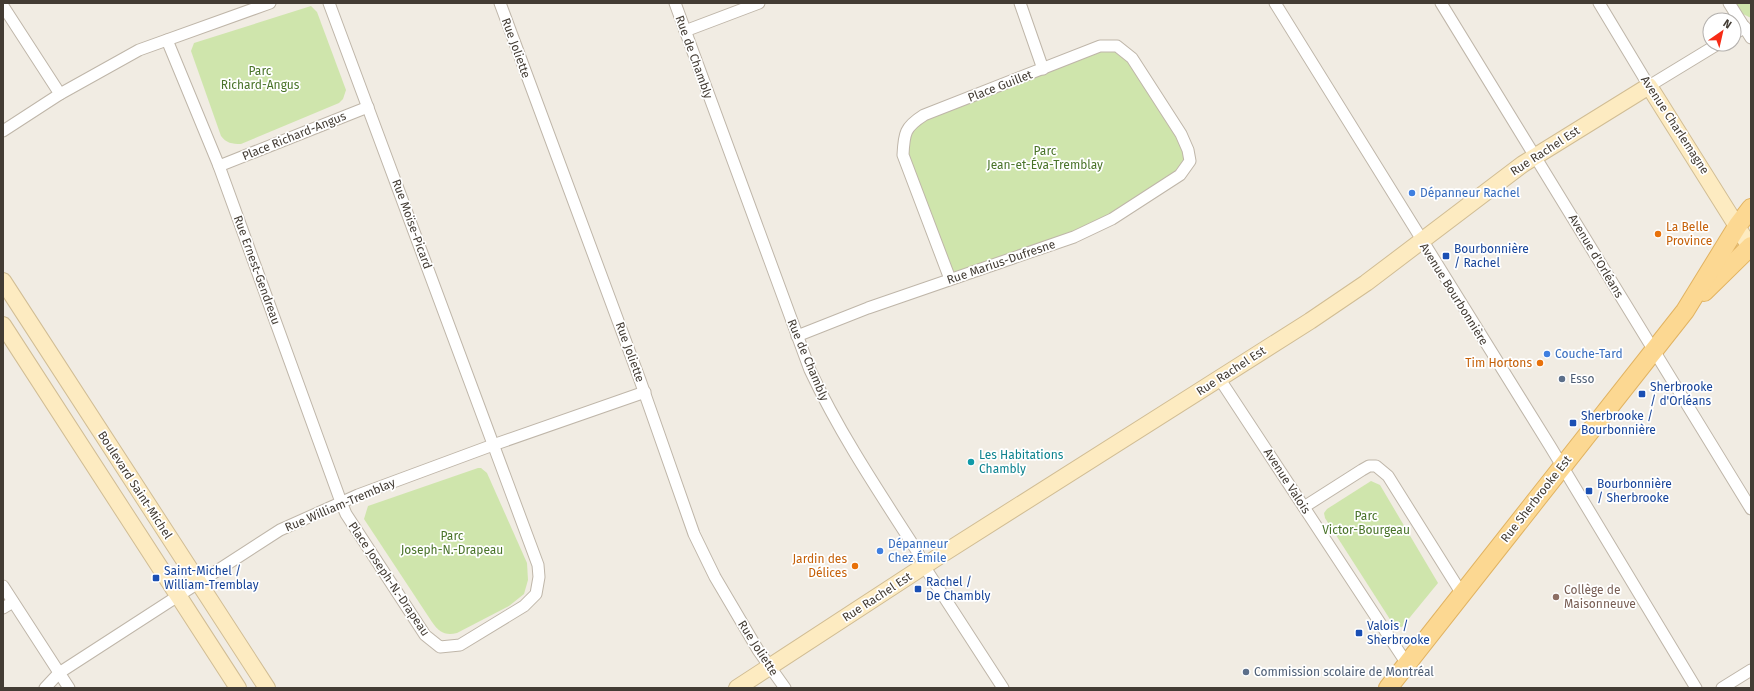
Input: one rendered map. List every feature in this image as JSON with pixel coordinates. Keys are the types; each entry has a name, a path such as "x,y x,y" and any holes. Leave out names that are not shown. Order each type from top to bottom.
{"main road":[{"name":"Rue Rachel Est","path":"737,688 924,566 1366,283 1420,240 1536,156 1649,86"},
{"name":"Avenue Charlemagne","path":"1649,86 1751,247"},
{"name":"Rue Sherbrooke Est","path":"1388,688 1685,311 1738,225 1751,208"},
{"name":"Rue Sherbrooke Est","path":"1685,311 1751,247"},
{"name":"Boulevard Saint-Michel","path":"3,281 267,688"},
{"name":"Boulevard Saint-Michel","path":"3,325 238,688"}],"street":[{"path":"3,131 60,94 111,64 139,50 270,3"},
{"name":"Rue Moïse-Picard","path":"329,3 493,445"},
{"name":"Rue Joliette","path":"500,3 645,392 694,534 715,577 758,650 785,688"},
{"name":"Rue de Chambly","path":"675,3 797,336 810,370 825,402 860,464 917,551 924,566 1003,688"},
{"path":"685,31 759,3"},
{"path":"1020,3 1043,68"},
{"name":"Avenue Bourbonnière","path":"1275,3 1420,240 1562,466 1696,688"},
{"name":"Avenue d'Orléans","path":"1441,3 1536,156 1653,351 1751,510"},
{"name":"Avenue Charlemagne","path":"1598,3 1649,86"},
{"path":"1729,3 1751,38"},
{"path":"3,6 60,94"},
{"name":"Rue Ernest-Gendreau","path":"167,40 220,166 341,502"},
{"name":"Place Guillet","path":"950,280 903,155 906,134 911,123 924,115 1100,46 1117,46 1132,58 1181,134 1188,150 1190,161"},
{"name":"Rue Rachel Est","path":"1649,86 1705,52"},
{"name":"Place Richard-Angus","path":"220,166 368,107"},
{"name":"Rue Marius-Dufresne","path":"797,336 950,280 1074,237 1112,219 1180,175 1190,161"},
{"name":"Avenue Valois","path":"1219,378 1407,664"},
{"name":"Rue William-Tremblay","path":"45,688 59,673 280,530 341,502 493,445 645,392"},
{"name":"Place Joseph-N.-Drapeau","path":"341,502 346,514 424,635 440,647 460,645 524,606 536,594 539,577 538,566 493,445"},
{"path":"1304,507 1369,466 1376,466 1388,476 1462,594"},
{"path":"3,586 69,688"},
{"path":"3,608 13,602"},
{"path":"1722,688 1751,670"}],"green space":[{"path":"1751,3 1751,18 1742,14 1736,4"},
{"name":"Parc Richard-Angus","path":"311,6 317,12 346,90 343,99 339,103 241,144 227,142 221,136 191,51 194,43"},
{"name":"Parc Jean-et-Éva-Tremblay","path":"1114,46 1132,58 1190,161 1112,219 950,279 903,155 911,123"},
{"name":"Parc Joseph-N.-Drapeau","path":"481,468 487,473 527,563 528,580 524,594 509,606 457,633 449,634 440,631 432,622 364,519 368,506"},
{"name":"Parc Victor-Bourgeau","path":"1371,481 1380,485 1438,583 1402,627 1398,627 1393,624 1325,518 1324,513 1327,509"}],"place":[{"name":"Dépanneur Rachel","path":"1412,193"},
{"name":"La Belle Province","path":"1658,234"},
{"name":"Bourbonnière / Rachel","path":"1446,256"},
{"name":"Couche-Tard","path":"1547,354"},
{"name":"Tim Hortons","path":"1540,363"},
{"name":"Esso","path":"1562,379"},
{"name":"Sherbrooke / d'Orléans","path":"1642,394"},
{"name":"Sherbrooke / Bourbonnière","path":"1573,423"},
{"name":"Les Habitations Chambly","path":"971,462"},
{"name":"Bourbonnière / Sherbrooke","path":"1589,491"},
{"name":"Dépanneur Chez Émile","path":"880,551"},
{"name":"Jardin des Délices","path":"855,566"},
{"name":"Saint-Michel / William-Tremblay","path":"156,578"},
{"name":"Rachel / De Chambly","path":"918,589"},
{"name":"Collège de Maisonneuve","path":"1556,597"},
{"name":"Valois / Sherbrooke","path":"1359,633"},
{"name":"Commission scolaire de Montréal","path":"1246,672"}]}
